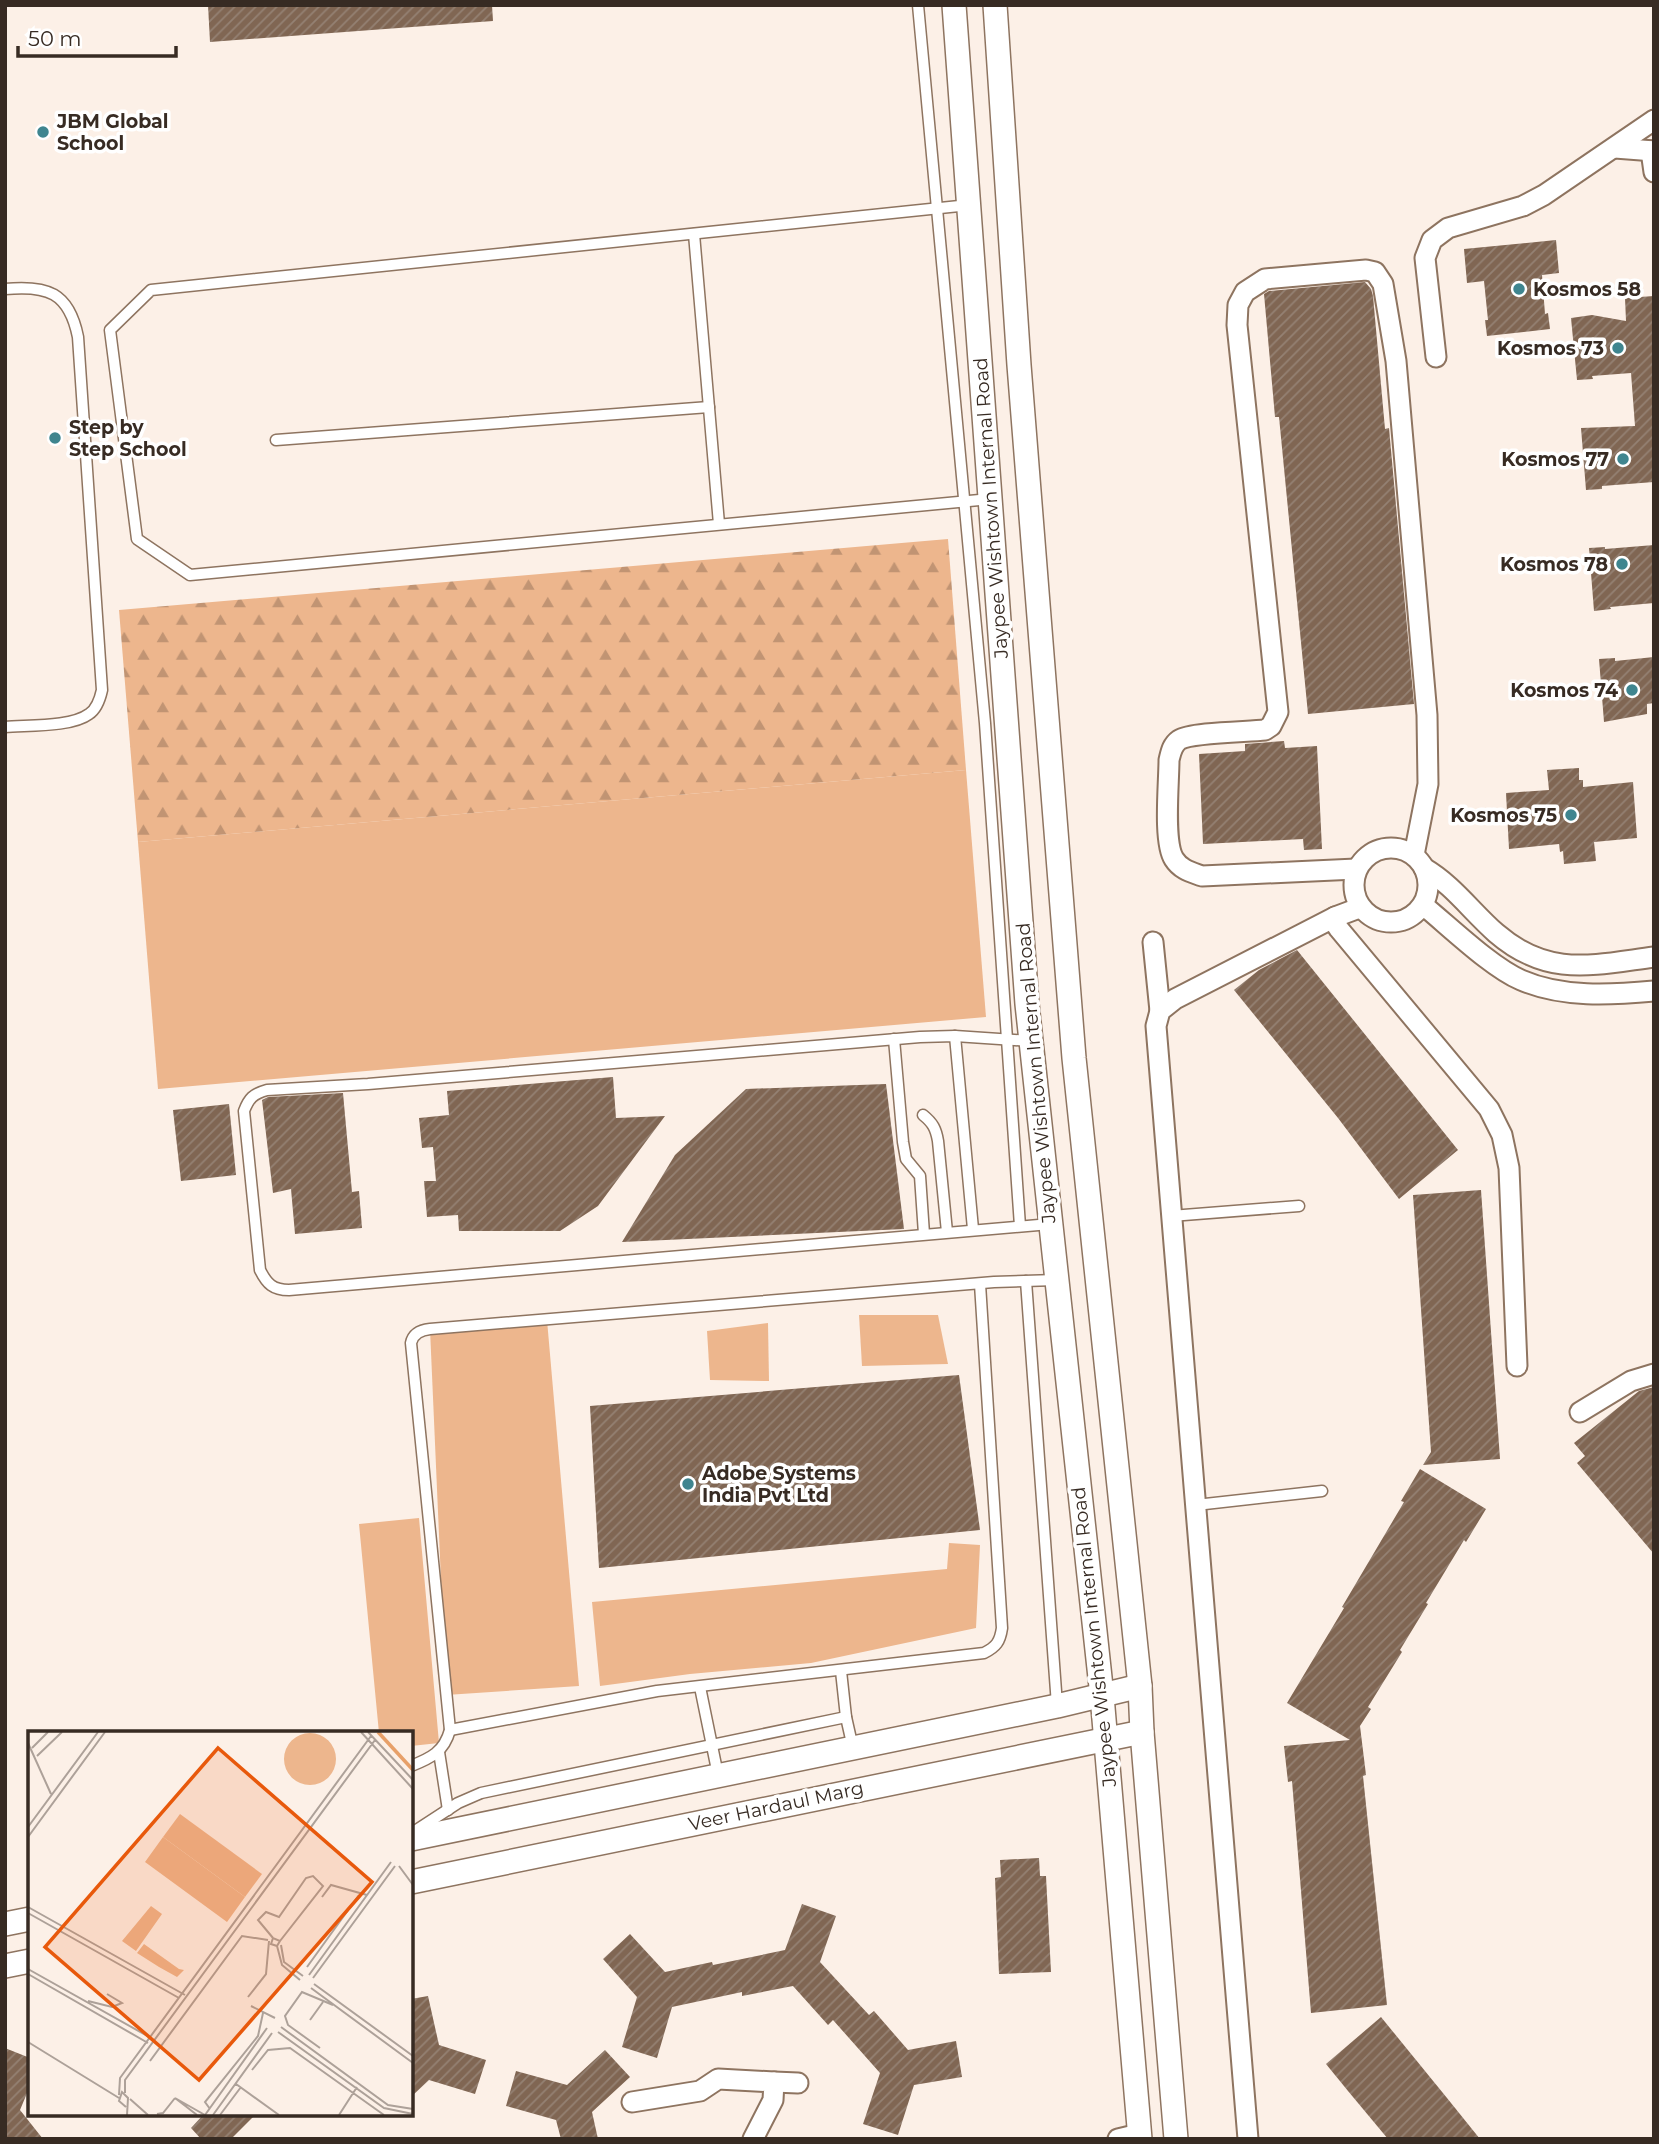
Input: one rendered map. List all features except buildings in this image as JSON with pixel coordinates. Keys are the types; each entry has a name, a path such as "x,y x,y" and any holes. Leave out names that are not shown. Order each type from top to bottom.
{"street":[{"name":"Jaypee Wishtown Internal Road","path":"954,5 1027,1004 1102,1696 1132,2137"},
{"name":"Jaypee Wishtown Internal Road","path":"995,5 1018,351 1074,1058 1140,1686 1176,2139"},
{"path":"1436,357 1425,258 1432,240 1448,228 1523,206 1654,120"},
{"path":"1615,148 1652,151 1654,172"},
{"path":"1356,869 1202,876 1185,871 1175,860 1168,845 1169,760 1171,748 1179,740 1192,736 1265,730 1271,726 1278,712 1237,325 1238,305 1245,292 1265,279 1366,270 1375,272 1383,284 1396,361 1427,715 1428,784 1419,862 1428,880 1428,893 1423,905 1410,918 1393,923 1375,920 1359,908 1353,893 1356,869 1372,852 1386,848 1401,849 1419,862 1442,879 1496,933 1529,955 1553,964 1578,966 1654,957"},
{"path":"1423,905 1502,969 1521,980 1569,993 1654,991"},
{"path":"1160,1011 1175,999 1335,917 1359,908"},
{"path":"1335,917 1339,929 1489,1109 1502,1135 1509,1168 1517,1366"},
{"path":"1153,942 1160,1011 1156,1026 1171,1216 1248,2139"},
{"path":"1580,1412 1631,1381 1654,1374"},
{"path":"413,1836 718,1776 1058,1706 1140,1686"},
{"name":"Veer Hardaul Marg","path":"413,1882 1142,1732"},
{"path":"5,1924 28,1919"},
{"path":"5,1966 28,1961"},
{"path":"632,2102 700,2091 718,2079 798,2083"},
{"path":"753,2139 773,2100 774,2082"}],"lane":[{"path":"918,5 985,723 1020,1226"},
{"path":"969,205 151,290 110,330 137,539 190,575 990,499"},
{"path":"694,234 719,524"},
{"path":"5,289 26,287 48,290 63,301 74,318 79,351 102,690 92,713 77,721 5,727"},
{"path":"276,440 709,407"},
{"path":"1032,1041 954,1035 267,1090 248,1099 244,1111 260,1270 266,1283 278,1290 1050,1224"},
{"path":"954,1035 973,1229"},
{"path":"894,1039 903,1142 906,1159 920,1176 924,1234"},
{"path":"923,1115 931,1121 938,1141 947,1232"},
{"path":"1171,1216 1299,1206"},
{"path":"413,1765 439,1752 446,1743 450,1730 411,1343 414,1335 430,1329 1056,1280"},
{"path":"1026,1281 1058,1706"},
{"path":"450,1730 633,1695 984,1653 995,1647 1002,1628 980,1284"},
{"path":"1196,1505 1322,1491"},
{"path":"841,1671 846,1717 853,1748"},
{"path":"700,1686 718,1776"},
{"path":"413,1835 448,1810 481,1793 846,1717"},
{"path":"439,1752 448,1810"}],"green space":[{"path":"948,539 966,770 138,842 119,610"},
{"path":"966,770 986,1017 158,1089 138,842"},
{"path":"859,1315 938,1315 948,1364 862,1366"},
{"path":"547,1320 579,1686 446,1695 430,1329"},
{"path":"768,1323 769,1381 710,1380 707,1331"},
{"path":"419,1518 439,1743 413,1746 413,1731 379,1731 359,1524"},
{"path":"949,1543 980,1545 976,1628 811,1663 690,1674 600,1686 592,1602 947,1569"}],"place":[{"name":"JBM Global School","path":"43,132"},
{"name":"Kosmos 58","path":"1519,289"},
{"name":"Kosmos 73","path":"1618,348"},
{"name":"Step by Step School","path":"55,438"},
{"name":"Kosmos 77","path":"1623,459"},
{"name":"Kosmos 78","path":"1622,564"},
{"name":"Kosmos 74","path":"1632,690"},
{"name":"Kosmos 75","path":"1571,815"},
{"name":"Adobe Systems India Pvt Ltd","path":"688,1484"}]}
